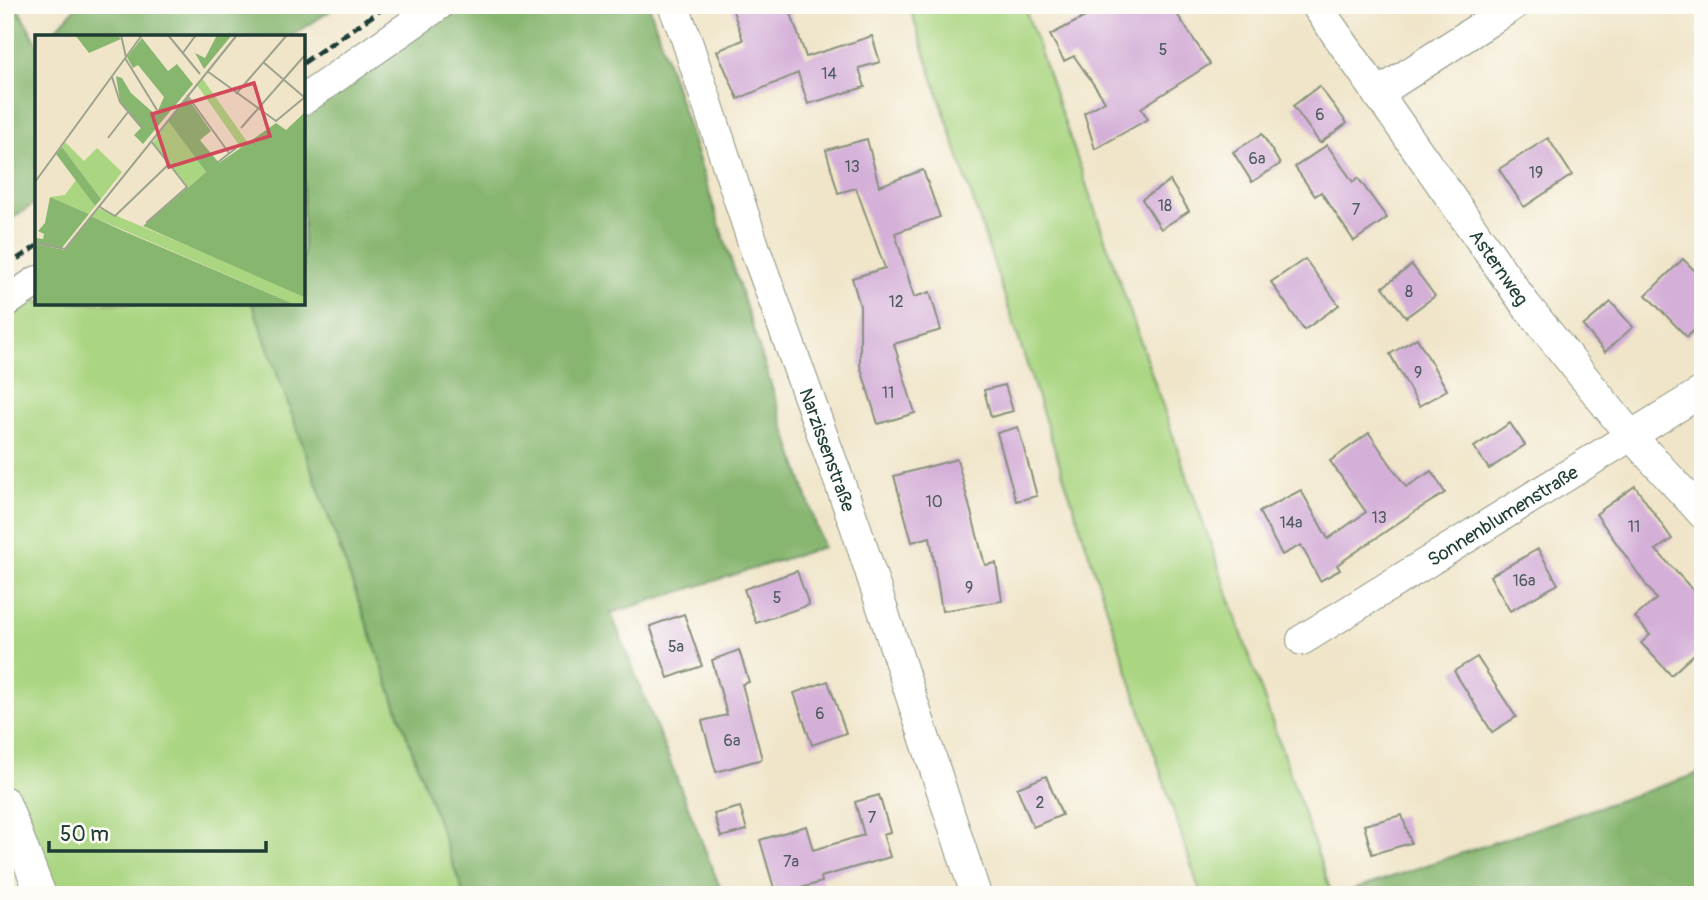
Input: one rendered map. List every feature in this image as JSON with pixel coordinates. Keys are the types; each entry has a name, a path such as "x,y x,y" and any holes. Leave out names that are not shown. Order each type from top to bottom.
{"street":[{"path":"304,99 439,5"},
{"name":"Narzissenstraße","path":"673,5 755,249 855,525 976,895"},
{"name":"Asternweg","path":"1316,5 1525,304 1630,436 1703,514"},
{"path":"1377,94 1514,5"},
{"path":"5,303 35,282"},
{"name":"Sonnenblumenstraße","path":"1302,640 1703,391"},
{"path":"5,802 13,848 41,895"}],"green space":[{"path":"5,5 16,5 35,39 35,203 5,223"},
{"path":"78,5 339,5 293,35 51,35"},
{"path":"460,5 649,5 823,547 611,613 723,895 464,895 252,304 304,304 304,113"},
{"path":"909,5 1024,5 1332,895 1201,895"},
{"path":"35,298 35,304 252,304 464,895 51,895 5,773 5,319"},
{"path":"1703,772 1703,895 1338,895"}],"building":[{"path":"731,5 788,5 806,57 872,36 880,62 859,68 865,87 808,104 798,73 738,99 717,51 743,40"},
{"path":"1087,5 1171,5 1210,64 1141,108 1148,119 1095,149 1084,113 1105,101 1074,56 1064,61 1050,35 1091,14"},
{"path":"1319,86 1347,123 1320,143 1293,106"},
{"path":"1262,134 1280,164 1252,182 1233,152"},
{"path":"1548,138 1572,175 1524,207 1499,169"},
{"path":"867,139 879,186 923,170 940,217 895,233 914,297 930,292 941,330 894,344 915,413 878,424 860,365 860,306 852,278 885,268 856,188 838,193 826,150"},
{"path":"1327,145 1353,182 1358,178 1387,218 1354,241 1321,192 1315,196 1295,167"},
{"path":"1170,181 1189,211 1161,229 1142,199"},
{"path":"1305,259 1339,305 1304,330 1271,282"},
{"path":"1683,259 1703,279 1703,322 1687,337 1646,295"},
{"path":"1412,265 1435,296 1406,317 1383,287"},
{"path":"1611,302 1633,327 1605,352 1583,326"},
{"path":"1417,338 1447,390 1419,406 1390,354"},
{"path":"1005,385 1013,411 991,417 984,390"},
{"path":"1510,423 1525,445 1489,469 1474,447"},
{"path":"1018,427 1037,496 1016,501 997,433"},
{"path":"1369,433 1406,487 1432,471 1445,493 1337,565 1340,570 1320,581 1301,545 1282,555 1259,512 1301,490 1328,539 1366,512 1330,461"},
{"path":"957,459 985,565 996,563 1002,601 942,611 930,537 912,542 894,476"},
{"path":"1635,486 1672,539 1656,550 1703,601 1703,646 1671,675 1641,643 1650,635 1635,617 1656,599 1596,514"},
{"path":"1538,549 1558,584 1510,611 1490,576"},
{"path":"797,571 809,605 756,623 744,589"},
{"path":"684,614 702,666 668,678 650,626"},
{"path":"739,650 749,682 742,684 762,759 716,772 702,721 727,715 712,660"},
{"path":"1477,657 1516,717 1492,732 1454,671"},
{"path":"828,681 846,733 812,745 794,693"},
{"path":"1046,776 1062,815 1033,827 1017,788"},
{"path":"879,795 890,832 883,834 890,857 821,877 822,882 776,895 760,840 806,826 813,850 864,835 855,802"},
{"path":"740,807 747,830 721,837 714,814"},
{"path":"1402,815 1411,843 1372,854 1364,825"}],"railway":[{"path":"304,62 388,5"},
{"path":"5,267 35,247"}]}
